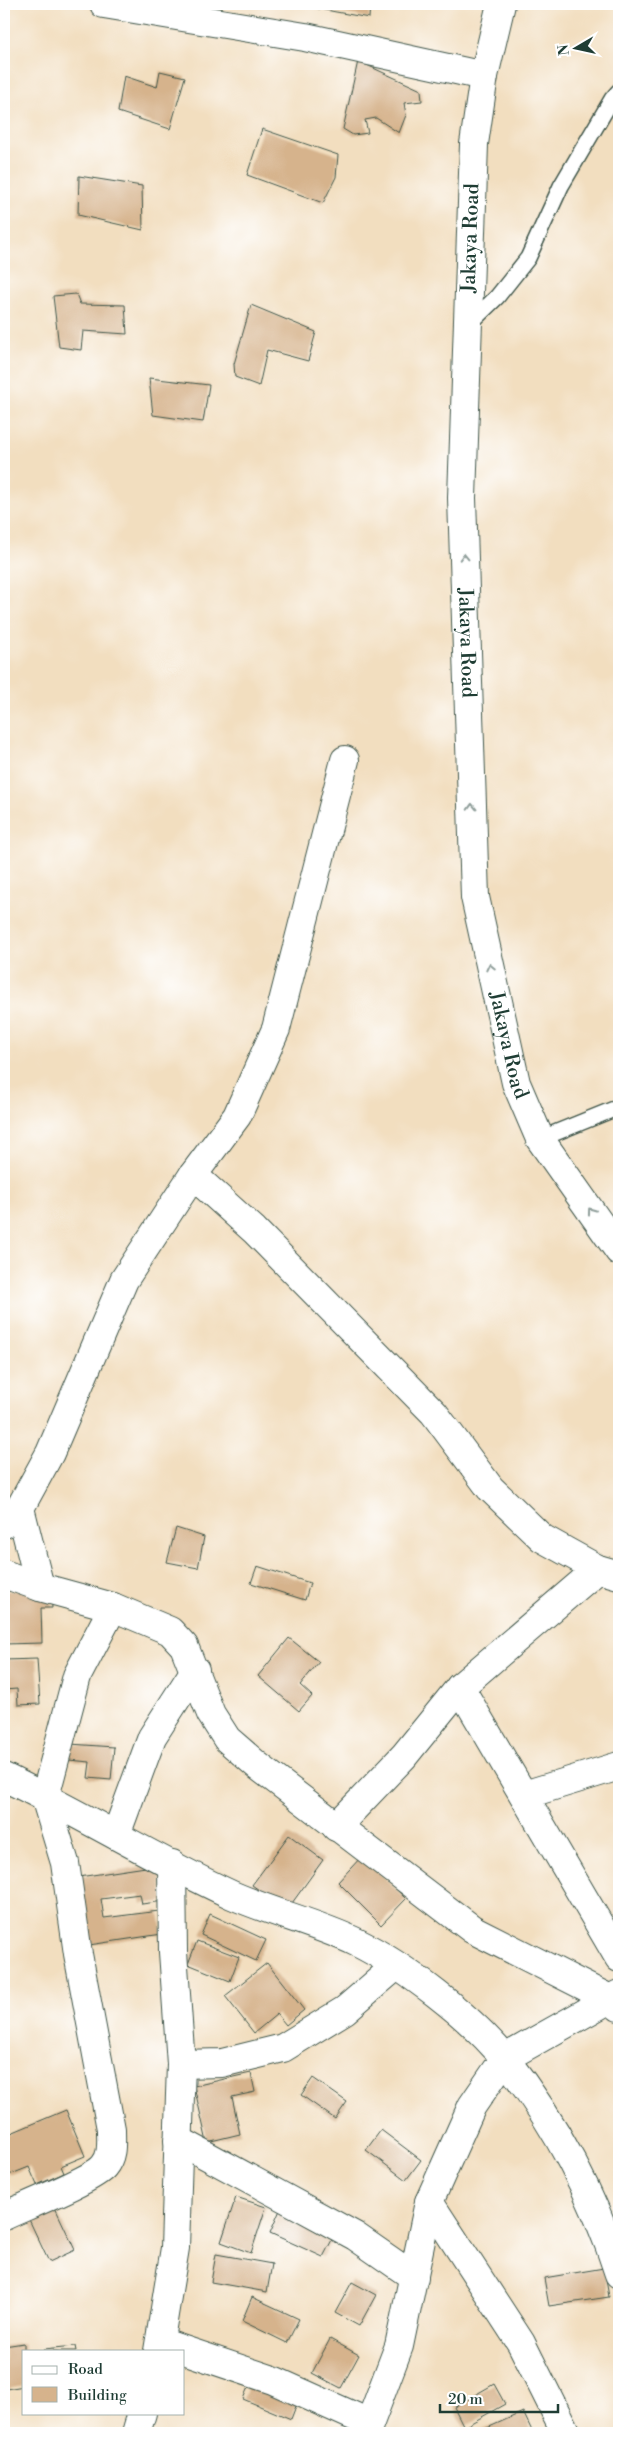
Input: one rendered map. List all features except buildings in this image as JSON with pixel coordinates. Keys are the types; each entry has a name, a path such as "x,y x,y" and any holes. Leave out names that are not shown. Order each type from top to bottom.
{"street":[{"path":"104,4 305,37 484,76"},
{"name":"Jakaya Road","path":"502,4 484,76 474,144 462,498 474,896 516,1083 540,1139 619,1251"},
{"path":"40,1587 12,1516 50,1453 124,1280 193,1175 237,1116 276,1029 345,760"},
{"path":"193,1175 254,1230 434,1413 490,1488 542,1538 608,1572 460,1687 404,1756 336,1827"},
{"path":"4,1574 40,1587 113,1607 170,1631 184,1646 211,1714 227,1739 336,1827 472,1929 616,2000"},
{"path":"4,2216 90,2176 104,2167 112,2151 111,2129 78,1954 65,1863 45,1797 78,1676 113,1607"},
{"path":"116,1835 152,1737 195,1670"},
{"path":"460,1687 619,1958"},
{"path":"524,1795 619,1766"},
{"path":"4,1777 231,1894 273,1912 336,1933 396,1966 456,2009 505,2058 552,2126 611,2247 619,2274"},
{"path":"172,1864 172,1952 181,2064 175,2248 159,2346 172,2350"},
{"path":"181,2064 222,2062 283,2048 345,2010 396,1966"},
{"path":"185,2354 273,2380 368,2428 399,2346 429,2202 472,2106 505,2058 616,2000"},
{"path":"178,2140 355,2236 414,2276"},
{"path":"429,2202 521,2344 566,2433"},
{"path":"136,2433 142,2414"}],"lane":[{"path":"468,325 497,297 528,258 561,186 612,99 619,92"},
{"path":"540,1139 619,1107"}]}
